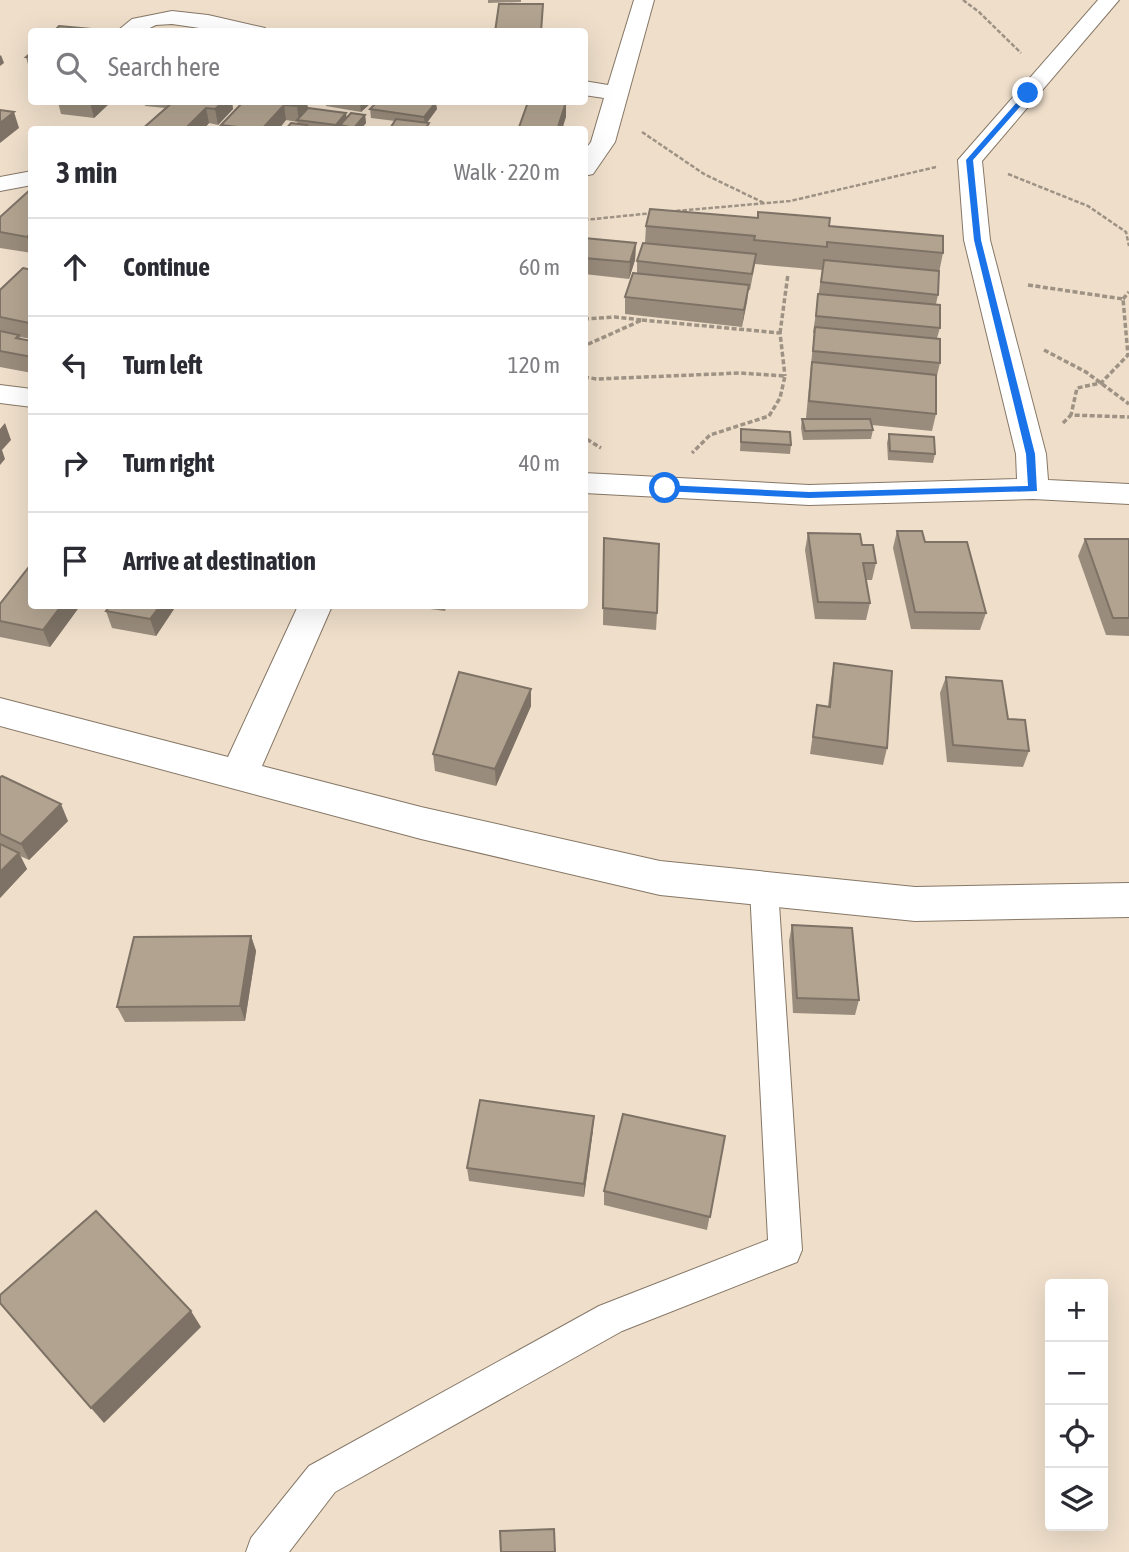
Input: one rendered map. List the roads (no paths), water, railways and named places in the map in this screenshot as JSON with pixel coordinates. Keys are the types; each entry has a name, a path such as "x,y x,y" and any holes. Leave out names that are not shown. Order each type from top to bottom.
{"street":[{"path":"588,163 603,142 644,0"},
{"path":"1033,489 1031,454 977,240 970,160 1109,0"},
{"path":"130,28 137,21 168,16 236,28"},
{"path":"588,89 617,93"},
{"path":"0,184 28,179"},
{"path":"0,394 28,398"},
{"path":"588,483 809,495 1033,489 1129,494"},
{"path":"239,776 314,609"},
{"path":"0,712 421,822 660,878 915,904 1129,900"}],"lane":[{"path":"265,1552 322,1479 611,1318 785,1251 764,889"}]}
